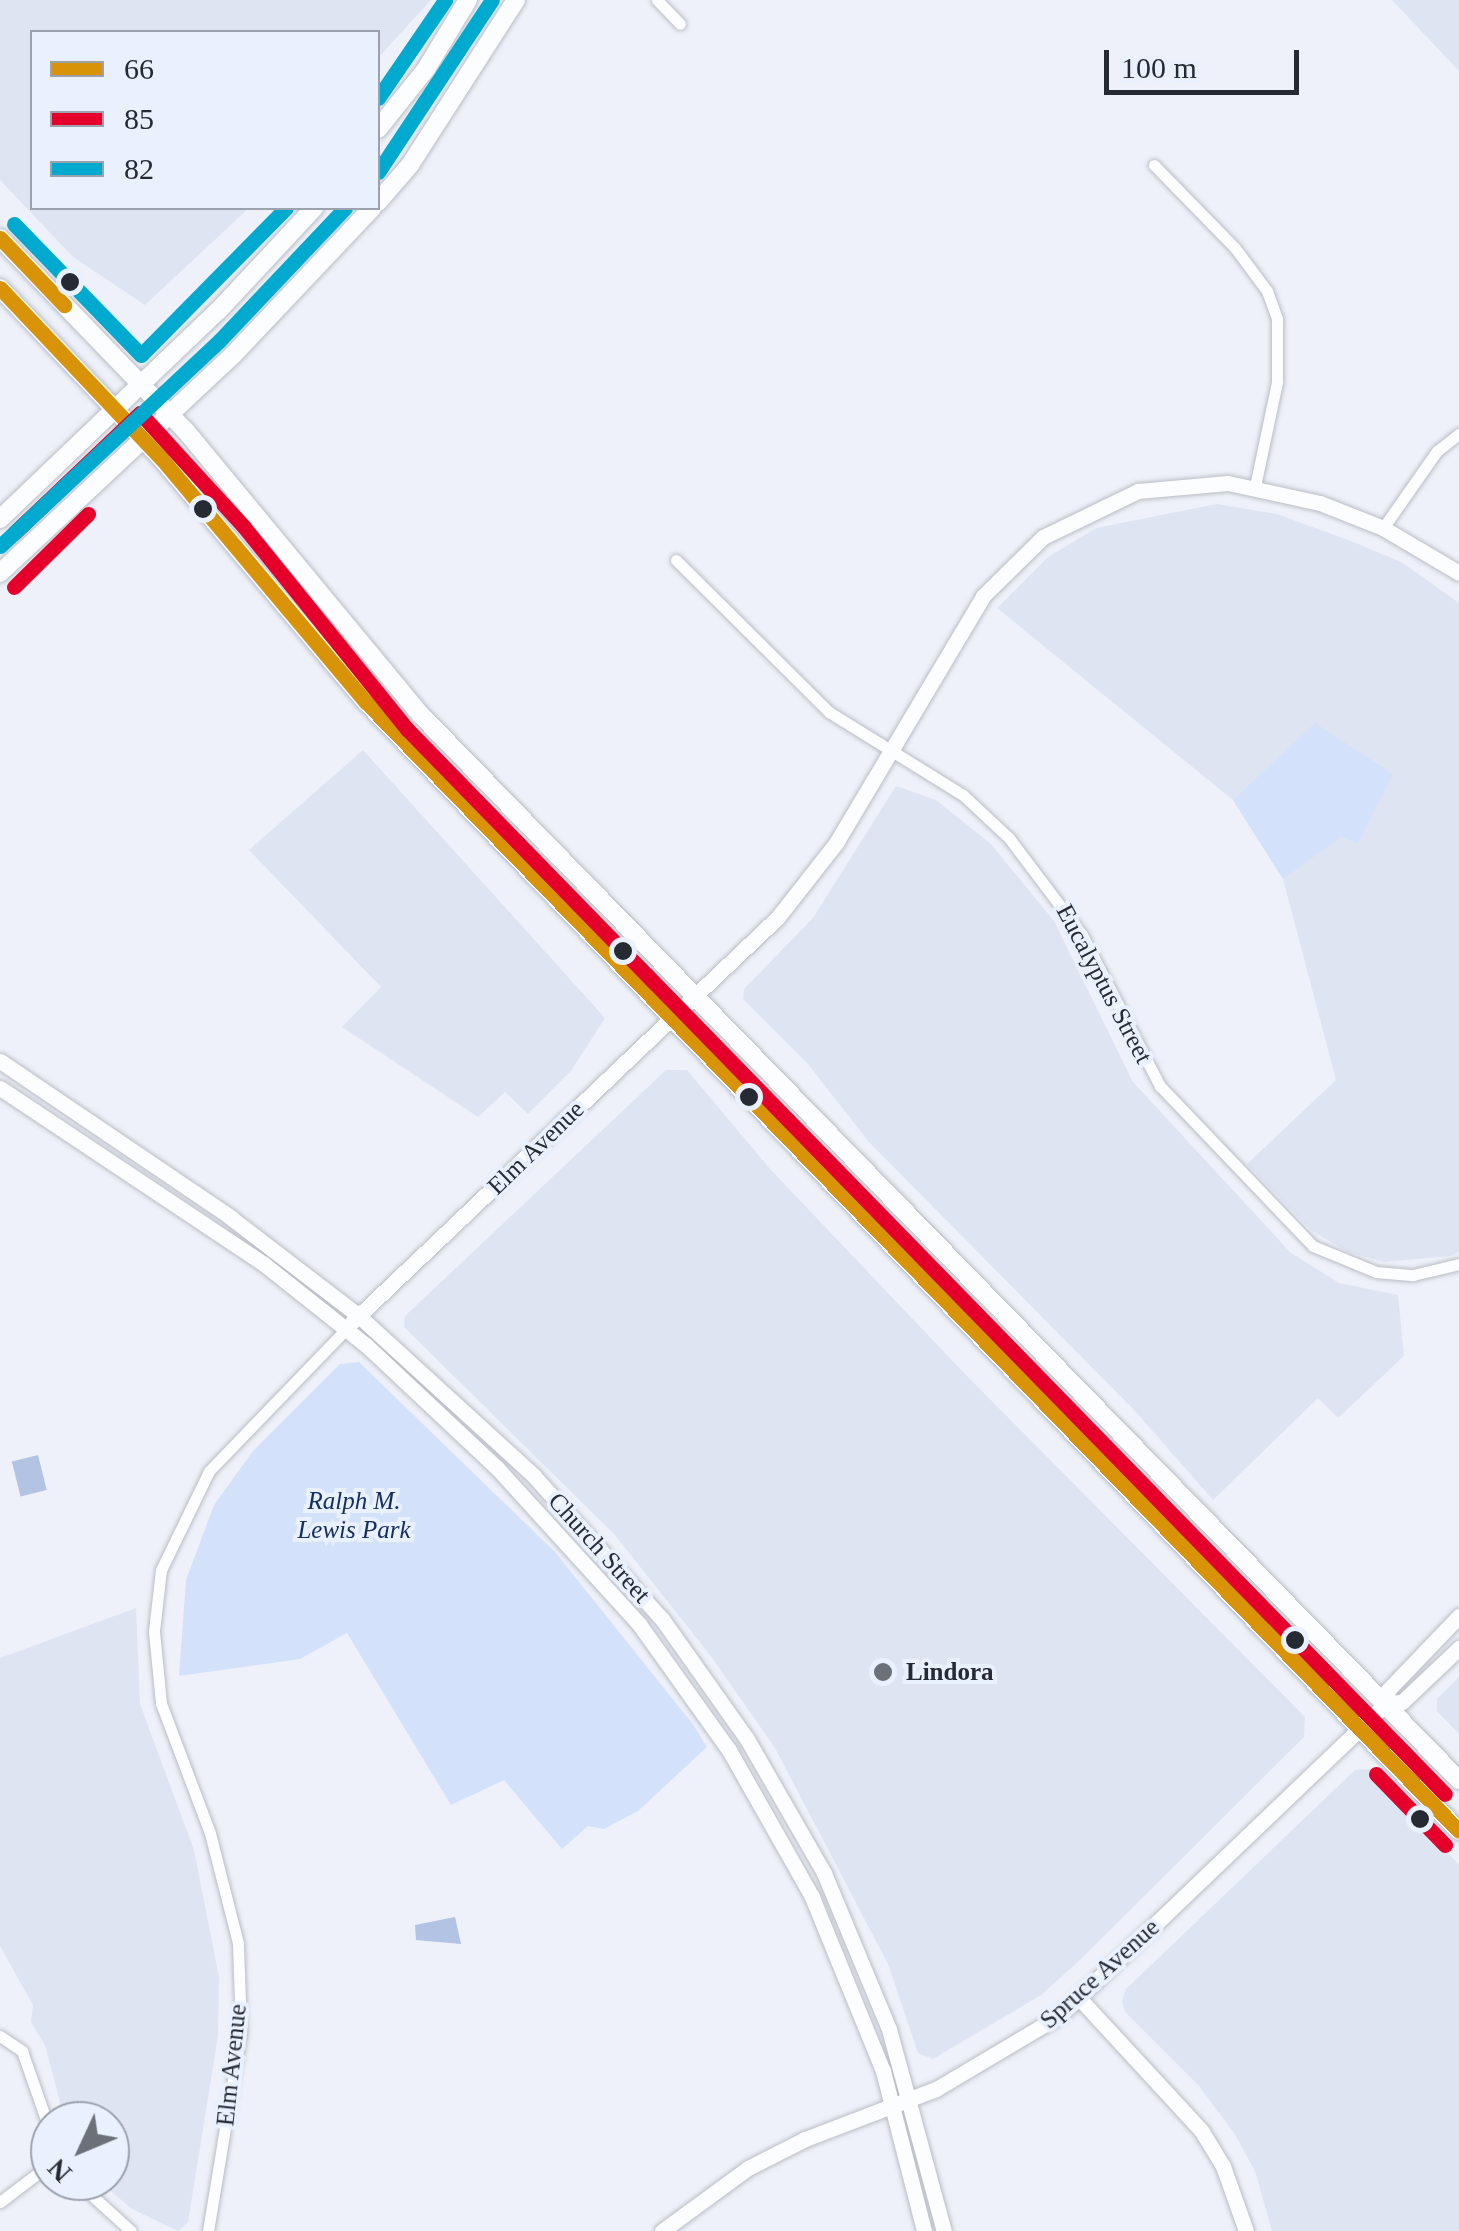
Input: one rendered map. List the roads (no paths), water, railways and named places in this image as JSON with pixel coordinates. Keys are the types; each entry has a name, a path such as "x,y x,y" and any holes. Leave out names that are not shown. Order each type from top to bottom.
{"main road":[{"path":"380,127 426,69 468,0"},
{"path":"380,200 410,165 516,0"},
{"path":"0,519 115,410 312,210"},
{"path":"0,573 170,414 370,210"},
{"path":"0,238 170,414 259,514 382,673 1459,1780"},
{"path":"0,288 142,437 345,680 1459,1831"},
{"name":"Elm Avenue","path":"346,1329 810,880 983,596 1043,537 1138,491 1181,483 1255,486 1382,528 1459,573"},
{"name":"Church Street","path":"0,1061 230,1217 359,1316 449,1395 604,1550 747,1739 824,1873 862,1956 912,2099 944,2231"},
{"name":"Church Street","path":"0,1088 264,1264 346,1329 574,1549 640,1624 729,1750 812,1897 854,1990 893,2105 924,2231"},
{"name":"Spruce Avenue","path":"1386,1704 1388,1690 1459,1616"},
{"name":"Spruce Avenue","path":"662,2231 748,2168 912,2099 1004,2054 1080,1999 1386,1704 1402,1702 1459,1648"},
{"path":"729,1750 747,1739"},
{"path":"1080,1999 1201,2130 1223,2166 1246,2231"}],"street":[{"path":"657,0 680,24"},
{"path":"1154,166 1234,248 1268,291 1277,319 1276,382 1255,486"},
{"path":"1382,528 1437,451 1459,434"},
{"name":"Eucalyptus Street","path":"676,560 829,712 963,795 1049,883 1160,1086 1302,1237 1340,1262 1376,1272 1413,1274 1459,1264"},
{"name":"Elm Avenue","path":"208,2231 240,2031 238,1943 210,1832 161,1704 154,1631 160,1570 209,1471 346,1329"},
{"path":"5,2038 22,2050 40,2101"},
{"path":"0,2202 30,2179"},
{"path":"98,2201 130,2231"}],"place":[{"name":"Lindora","path":"883,1672"}],"park label":[{"name":"Ralph M. Lewis Park","path":"354,1516"}]}
